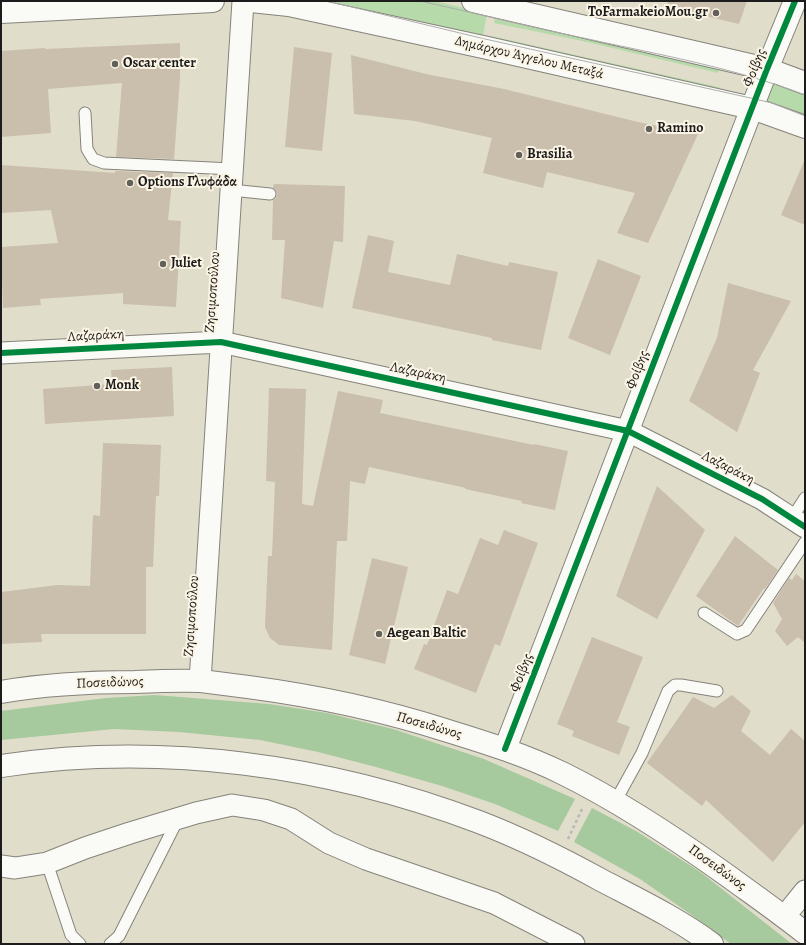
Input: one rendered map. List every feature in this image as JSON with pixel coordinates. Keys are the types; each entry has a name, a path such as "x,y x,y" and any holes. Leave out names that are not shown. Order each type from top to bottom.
{"main road":[{"path":"1,12 213,1"},
{"name":"Δημάρχου Άγγελου Μεταξά","path":"251,1 288,6 476,46 752,108 805,127"},
{"path":"473,1 767,69 805,83"},
{"name":"Φοίβης","path":"505,749 767,69 795,1"},
{"name":"Ποσειδώνος","path":"1,692 31,687 89,682 200,681 272,690 357,706 412,720 505,749 560,772 593,789 673,837 784,917 805,934"},
{"path":"1,766 54,760 102,757 166,757 256,765 312,774 376,789 427,804 478,822 558,857 662,912 712,944"}],"street":[{"name":"Ζησιμοπούλου","path":"200,681 243,1"},
{"name":"Λαζαράκη","path":"1,353 221,342 628,431 762,499 798,523"},
{"path":"1,866 15,868 47,863 85,848 196,813 232,805 264,810 291,819 328,843 366,859 494,903 574,944"},
{"path":"784,917 805,891"}],"lane":[{"path":"85,113 87,150 93,159 104,163 232,168"},
{"path":"231,190 270,194"},
{"path":"798,523 805,498"},
{"path":"704,613 737,634 746,630 805,542"},
{"path":"615,802 642,753 668,691 675,685 717,691"},
{"path":"110,944 119,936 178,819"},
{"path":"47,863 71,935 80,944"}],"path":[{"path":"558,857 593,789"}],"green space":[{"path":"317,1 434,1 487,13 482,41"},
{"path":"495,15 720,66 718,73 587,42 494,23"},
{"path":"491,36 721,88 719,95 490,43"},
{"path":"774,80 805,92 805,120 764,106"},
{"path":"155,695 269,704 327,713 393,729 484,759 575,799 558,831 495,804 442,786 318,752 260,740 179,732 114,729 1,740 1,711 106,698"},
{"path":"592,808 636,831 699,871 792,944 731,944 640,879 574,842"}],"building":[{"path":"668,1 747,1 739,24 667,7"},
{"path":"180,43 180,78 174,159 116,157 122,83 48,89 51,133 1,137 1,51"},
{"path":"294,47 332,53 322,151 285,147"},
{"path":"351,55 426,74 504,89 638,122 698,134 648,243 617,233 635,193 547,172 543,188 483,173 492,138 415,121 354,114"},
{"path":"805,159 805,225 781,215"},
{"path":"1,165 115,173 115,171 173,173 168,220 181,221 176,307 123,304 123,293 40,299 41,305 3,308 1,247 58,243 51,210 1,213"},
{"path":"274,184 345,186 343,242 334,241 323,308 281,298 285,240 272,240 273,200 276,198 277,194 273,188"},
{"path":"368,235 394,241 388,272 450,285 457,254 508,266 509,262 558,272 541,350 352,308"},
{"path":"598,259 641,276 610,355 568,338"},
{"path":"728,283 791,301 753,370 760,373 737,432 689,401 717,338"},
{"path":"172,367 174,416 45,424 43,389 112,384 111,370"},
{"path":"269,388 306,389 302,504 313,506 338,391 383,400 380,413 568,451 555,510 521,503 522,501 465,489 466,488 369,467 365,484 350,481 347,541 337,541 332,650 279,645 270,638 265,627 268,556 272,556 275,482 266,481"},
{"path":"103,443 161,445 159,496 156,496 153,567 146,567 146,634 41,634 42,642 1,644 1,592 58,585 90,586 93,515 100,516"},
{"path":"657,486 705,530 657,619 616,596"},
{"path":"504,530 538,543 500,646 495,644 476,693 414,669 424,644 427,645 447,590 458,594 480,538 498,545"},
{"path":"735,536 778,570 738,626 696,596"},
{"path":"372,558 408,567 385,664 349,655"},
{"path":"796,574 805,581 805,643 798,637 787,646 775,631 782,619 773,603 789,578 792,580"},
{"path":"592,637 643,657 617,722 630,727 619,755 572,736 574,731 557,724"},
{"path":"732,695 751,711 741,731 770,755 791,729 805,741 805,822 773,862 706,800 702,806 647,763 693,697 714,708"}],"tram line":[{"path":"327,1 485,39 772,103 805,116"},
{"path":"420,1 698,63 779,85 805,95"}],"cycle path":[{"path":"505,749 767,69 795,1"},
{"path":"1,353 221,342 628,431 762,499 805,527"}],"place":[{"name":"ToFarmakeioMou.gr","path":"716,13"},
{"name":"Oscar center","path":"115,64"},
{"name":"Ramino","path":"649,129"},
{"name":"Brasilia","path":"519,155"},
{"name":"Options Γλυφάδα","path":"130,183"},
{"name":"Juliet","path":"163,264"},
{"name":"Monk","path":"97,386"},
{"name":"Aegean Baltic","path":"379,634"}]}
